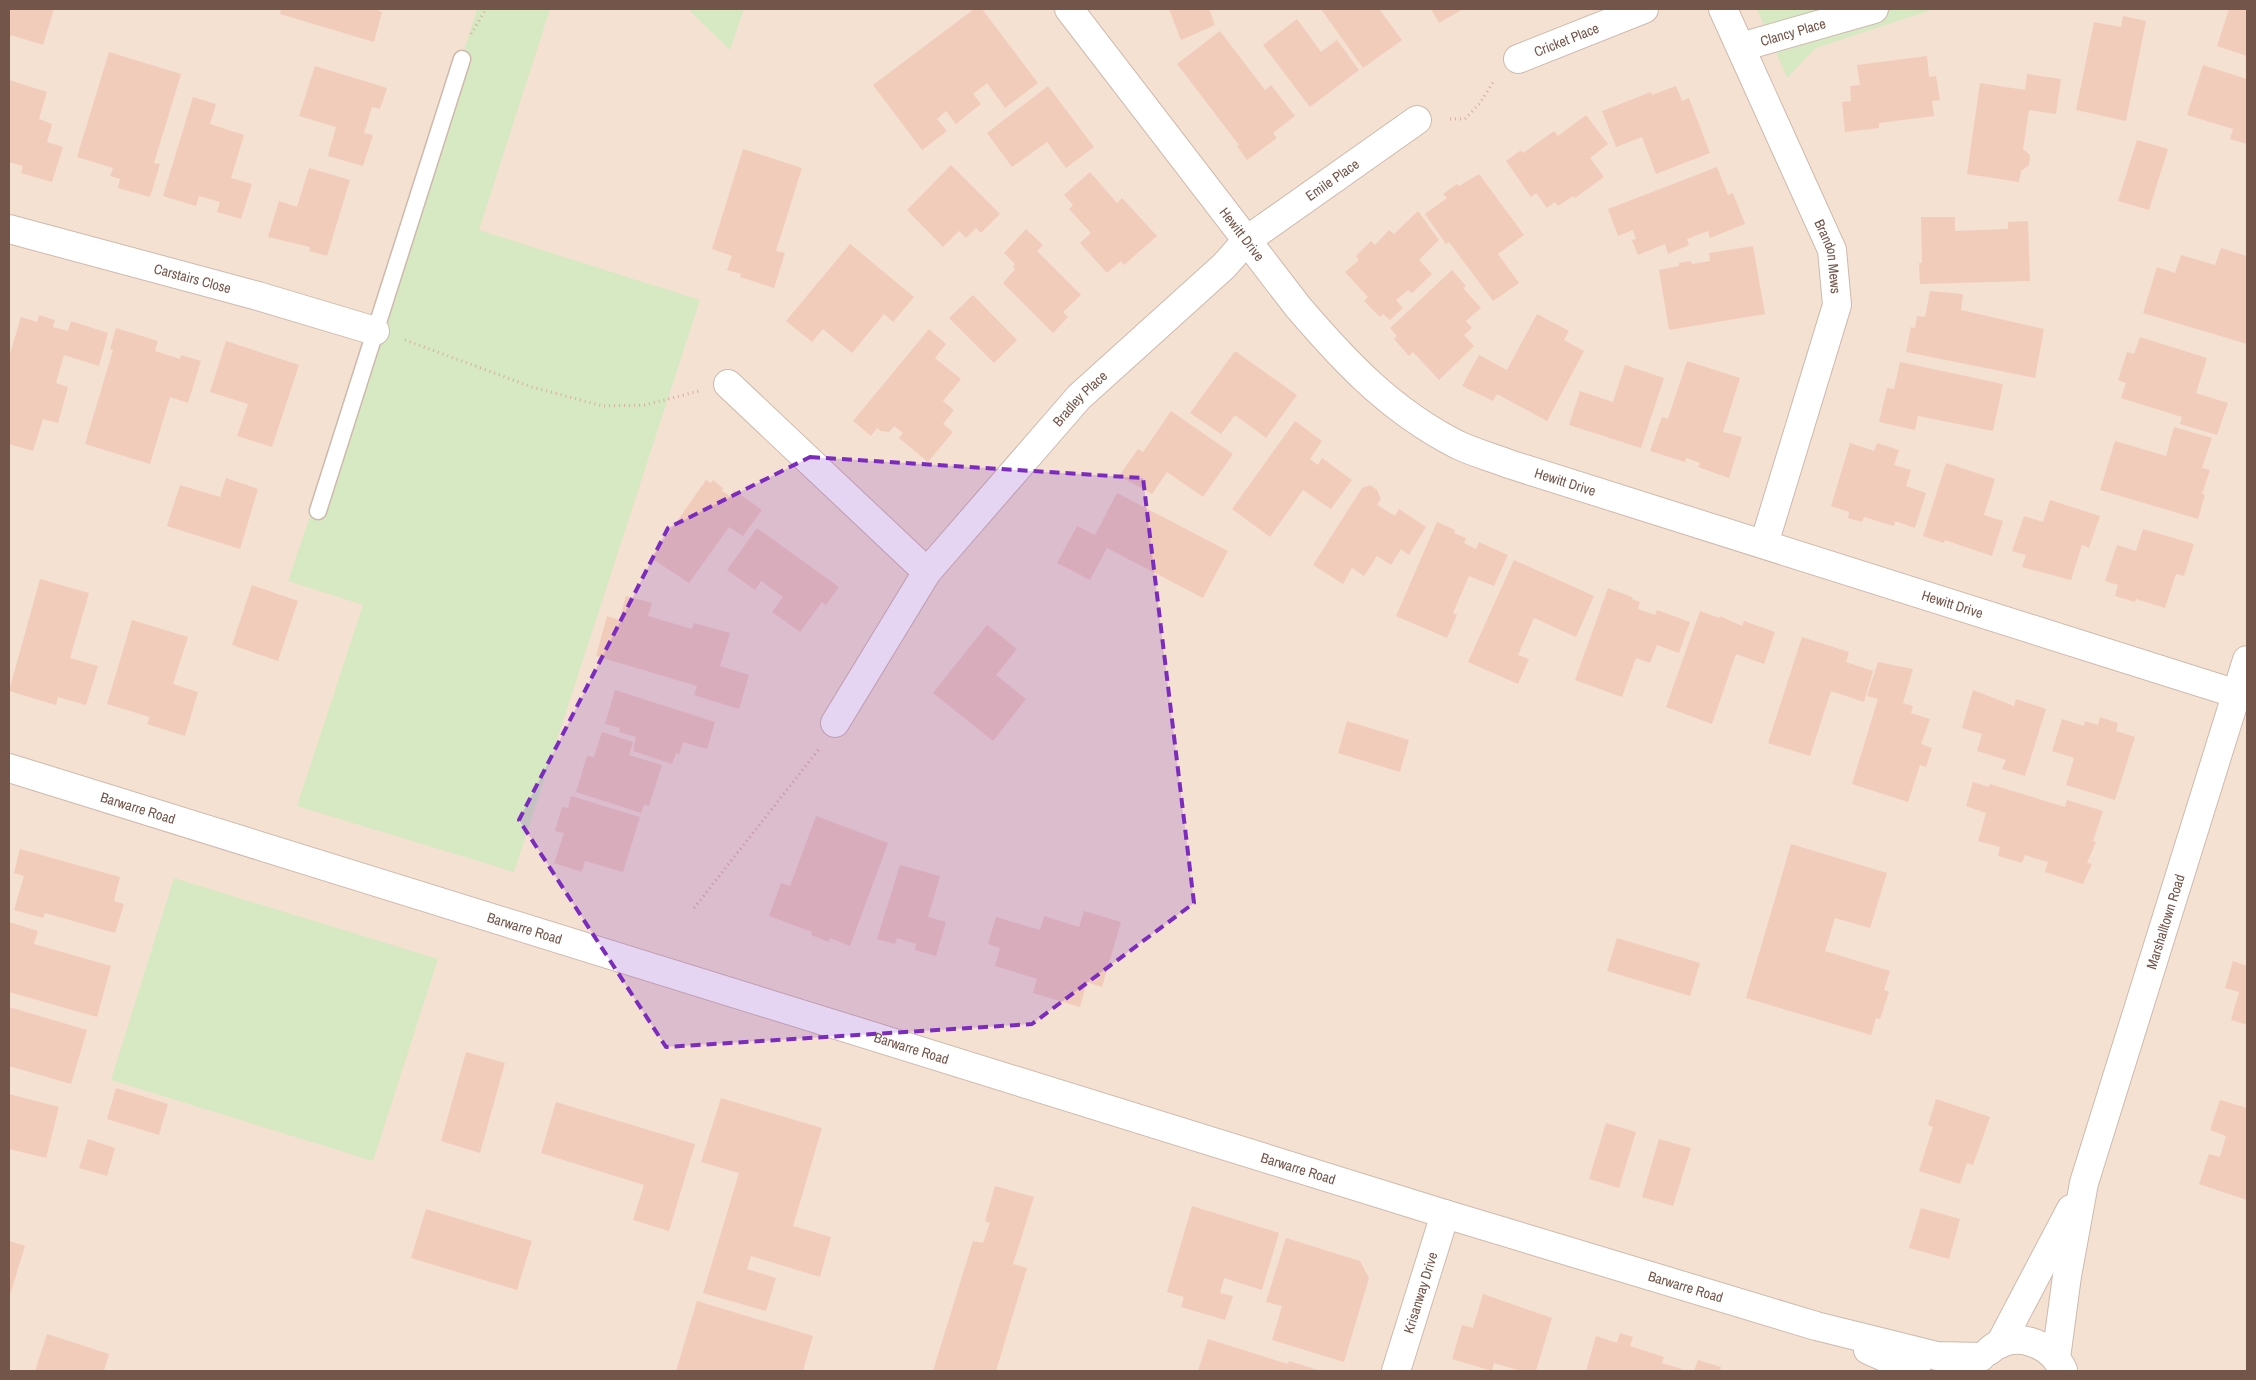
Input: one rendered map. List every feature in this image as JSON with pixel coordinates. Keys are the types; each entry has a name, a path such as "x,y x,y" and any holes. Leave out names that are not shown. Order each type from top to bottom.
{"street":[{"name":"Hewitt Drive","path":"1069,9 1298,307 1337,353 1376,390 1413,420 1460,446 1512,465 2237,694"},
{"name":"Cricket Place","path":"1518,59 1644,9"},
{"name":"Brandon Mews","path":"1723,9 1832,250 1837,305 1764,544"},
{"name":"Clancy Place","path":"1741,47 1874,9"},
{"name":"Emile Place","path":"1247,240 1417,120"},
{"name":"Carstairs Close","path":"9,229 258,296 375,331"},
{"name":"Bradley Place","path":"835,723 926,572 1079,397 1224,266 1247,240"},
{"path":"728,384 926,572"},
{"name":"Marshalltown Road","path":"2063,1367 2067,1276 2084,1183 2247,660"},
{"name":"Barwarre Road","path":"9,768 1445,1214 1816,1326 1937,1356 1985,1357"},
{"name":"Marshalltown Road","path":"1985,1357 2084,1183"},
{"name":"Krisanway Drive","path":"1396,1371 1445,1214"},
{"name":"Barwarre Road","path":"1816,1326 1916,1371"},
{"name":"Marshalltown Road","path":"1985,1357 2008,1341 2029,1341 2042,1345 2063,1367"}],"lane":[{"path":"318,511 462,59"}],"path":[{"path":"1417,120 1465,119 1480,103 1504,66 1518,59"},
{"path":"375,331 532,387 603,406 645,405 728,384"},
{"path":"694,908 827,739 835,723"}],"highlighted area":[{"path":"810,457 1143,478 1194,903 1032,1024 666,1047 519,820 668,528"}],"shaded area":[{"path":"9,9 2247,9 2247,1371 9,1371"}],"green space":[{"path":"477,9 550,9 479,230 700,300 514,872 297,806 363,605 288,581 414,210"},
{"path":"688,9 744,9 730,50"},
{"path":"1757,9 1934,9 1816,48 1787,78"},
{"path":"174,878 438,959 373,1161 111,1080"}],"building":[{"path":"9,9 54,9 43,45 11,35 9,41"},
{"path":"281,9 375,9 382,12 374,42 280,14"},
{"path":"974,9 982,9 1038,83 1005,108 987,83 973,94 981,104 956,124 946,111 937,119 947,131 922,150 873,85"},
{"path":"1169,9 1209,9 1215,25 1181,40"},
{"path":"1321,9 1379,9 1402,40 1363,68"},
{"path":"1431,9 1463,9 1439,23"},
{"path":"2229,9 2247,9 2247,56 2217,46"},
{"path":"2123,16 2146,21 2126,121 2076,110 2094,22 2121,27"},
{"path":"1297,19 1321,52 1337,40 1359,70 1310,107 1263,45"},
{"path":"1220,31 1265,90 1271,85 1295,116 1273,133 1277,138 1247,160 1237,146 1239,145 1177,64"},
{"path":"109,52 181,74 154,163 160,164 150,197 118,188 120,179 110,176 113,168 77,157"},
{"path":"1927,56 1929,77 1936,76 1940,100 1932,101 1934,116 1879,123 1879,128 1845,132 1842,102 1851,101 1850,86 1860,85 1857,65"},
{"path":"2203,65 2247,79 2247,144 2230,139 2233,129 2187,115"},
{"path":"315,66 387,88 380,109 372,107 364,133 373,135 363,166 328,156 336,127 299,116"},
{"path":"2027,74 2061,79 2056,114 2029,110 2023,149 2030,155 2029,165 2021,171 2019,182 1967,174 1980,83 2025,90"},
{"path":"9,80 47,92 39,119 52,124 47,142 63,147 52,182 21,173 23,166 9,162"},
{"path":"1048,86 1094,147 1066,168 1047,142 1012,167 987,133"},
{"path":"1676,86 1682,101 1689,98 1710,153 1656,174 1642,137 1616,147 1602,111 1651,92 1652,95"},
{"path":"193,97 216,104 210,124 244,135 231,178 252,184 241,219 217,212 220,202 199,196 196,206 163,196"},
{"path":"1586,115 1608,144 1590,158 1604,177 1575,198 1573,196 1558,206 1555,202 1547,208 1536,193 1531,197 1506,161 1521,150 1523,153 1554,131 1558,136"},
{"path":"2137,140 2168,149 2149,210 2118,201"},
{"path":"743,149 802,168 776,251 785,253 774,288 740,277 741,274 727,270 732,256 712,249"},
{"path":"951,165 1000,214 981,233 976,228 966,238 959,231 943,247 907,210"},
{"path":"1717,167 1728,195 1733,193 1745,224 1710,238 1708,231 1687,239 1689,245 1668,254 1665,244 1638,255 1632,240 1636,239 1633,230 1618,236 1608,209"},
{"path":"309,168 350,180 327,256 309,251 310,247 268,237 279,201 297,207"},
{"path":"1090,172 1117,203 1122,198 1157,236 1124,265 1121,261 1107,273 1080,243 1091,233 1069,209 1073,205 1064,195"},
{"path":"1479,174 1524,235 1498,254 1519,283 1493,301 1449,242 1446,244 1425,214 1447,198 1443,194 1457,184 1459,186"},
{"path":"1418,211 1439,240 1419,260 1432,274 1412,293 1408,290 1396,300 1403,308 1390,320 1383,314 1380,317 1364,301 1368,297 1345,272 1359,260 1356,256 1371,241 1375,245 1389,230 1394,234"},
{"path":"1921,217 1955,217 1955,231 2008,229 2008,222 2028,221 2030,281 1920,284 1919,263 1922,263"},
{"path":"1026,229 1043,245 1037,251 1081,295 1063,312 1068,317 1053,333 1003,283 1015,269 1013,267 1015,264 1004,253"},
{"path":"850,244 914,297 893,322 884,314 852,353 823,329 812,342 786,321"},
{"path":"1753,246 1765,314 1669,330 1659,270 1679,266 1679,263 1691,261 1692,264 1710,261 1709,253"},
{"path":"2221,248 2247,256 2247,344 2143,313 2157,267 2175,273 2181,255 2215,265"},
{"path":"1452,270 1466,286 1463,288 1481,308 1466,321 1472,328 1464,335 1474,346 1439,380 1413,352 1409,356 1394,339 1397,336 1390,328"},
{"path":"1930,291 1963,294 1961,310 2044,329 2035,378 1906,352 1911,327 1915,328 1917,316 1925,317"},
{"path":"973,295 1017,340 994,363 949,318"},
{"path":"1537,314 1569,331 1564,340 1584,351 1547,421 1497,394 1493,401 1462,386 1479,355 1507,370"},
{"path":"39,315 55,320 53,327 68,331 71,321 108,333 99,366 64,355 56,383 68,387 58,423 43,419 33,451 9,444 9,357 21,317 37,322"},
{"path":"116,328 158,341 155,351 180,359 181,355 201,361 188,403 170,397 150,464 85,444 113,350 110,349"},
{"path":"929,329 946,344 935,358 961,379 943,401 954,410 943,424 953,432 928,462 899,438 903,433 894,426 889,432 881,431 877,428 871,436 853,421"},
{"path":"2140,337 2207,358 2196,393 2228,403 2217,435 2180,424 2182,417 2121,398 2126,383 2118,380 2127,352 2134,354"},
{"path":"226,341 299,365 272,447 237,436 248,404 210,392"},
{"path":"1235,351 1297,395 1266,438 1235,415 1221,434 1190,413"},
{"path":"1687,361 1740,378 1723,432 1742,437 1729,478 1698,467 1700,463 1686,458 1685,462 1650,451 1662,417 1668,419"},
{"path":"1900,362 2003,384 1993,431 1918,416 1915,430 1879,422 1887,388 1894,389"},
{"path":"1625,365 1664,378 1641,448 1569,425 1580,391 1613,402"},
{"path":"1171,411 1233,454 1203,497 1167,472 1152,494 1119,476 1138,449 1143,452"},
{"path":"1295,421 1322,441 1310,459 1318,465 1322,458 1352,480 1331,509 1303,490 1270,537 1232,509"},
{"path":"2174,427 2212,438 2202,468 2210,470 2202,494 2205,495 2198,519 2100,490 2115,441 2166,456"},
{"path":"1850,443 1874,451 1877,443 1899,450 1894,465 1911,470 1906,486 1926,493 1915,528 1895,521 1894,526 1864,517 1862,522 1848,518 1849,512 1831,506"},
{"path":"1946,463 1995,479 1984,515 2003,521 1992,556 1945,540 1944,543 1923,536"},
{"path":"226,478 258,489 240,549 167,526 180,485 220,497"},
{"path":"706,480 711,483 713,480 723,488 722,491 730,496 734,490 762,510 743,536 729,527 689,583 651,558"},
{"path":"1370,485 1377,490 1381,499 1377,505 1395,516 1399,509 1426,527 1409,555 1401,549 1391,565 1377,556 1364,576 1352,568 1343,584 1313,565 1362,488"},
{"path":"1117,493 1228,551 1203,598 1107,548 1090,580 1057,563 1077,526 1095,535"},
{"path":"2050,500 2100,516 2089,548 2082,545 2071,580 2022,567 2026,555 2012,551 2024,516 2043,522"},
{"path":"1437,522 1455,530 1454,533 1466,538 1464,543 1476,549 1479,542 1508,555 1494,586 1469,576 1453,613 1457,615 1447,638 1396,616"},
{"path":"757,528 839,587 826,605 822,602 800,632 772,612 783,597 761,581 755,590 727,570"},
{"path":"2143,529 2194,544 2184,576 2176,574 2165,608 2136,599 2135,602 2115,596 2118,585 2105,581 2117,545 2136,551"},
{"path":"1514,560 1594,596 1576,637 1534,618 1518,655 1529,659 1518,684 1468,662"},
{"path":"40,579 89,593 70,658 98,666 86,705 58,697 56,705 9,691"},
{"path":"252,585 298,601 278,661 232,645"},
{"path":"1608,588 1640,602 1638,609 1655,615 1657,610 1690,622 1679,653 1657,645 1650,663 1636,658 1622,697 1575,680"},
{"path":"626,596 652,603 648,616 692,629 694,623 730,633 720,666 749,675 739,709 694,695 697,686 596,656 607,616 619,620"},
{"path":"1700,611 1719,618 1720,616 1742,626 1744,621 1775,632 1764,664 1736,654 1712,724 1666,707"},
{"path":"132,620 188,637 173,684 198,692 185,736 147,724 150,717 107,704"},
{"path":"987,625 1017,649 996,675 1026,699 993,741 933,693"},
{"path":"1802,637 1849,652 1846,662 1873,671 1864,702 1831,691 1810,756 1768,743"},
{"path":"1878,662 1913,669 1903,703 1913,706 1911,713 1930,719 1921,744 1932,748 1926,767 1920,765 1908,802 1852,784 1878,699 1867,696"},
{"path":"615,690 715,722 707,749 683,742 679,755 676,753 672,764 633,751 636,737 619,732 620,728 605,724"},
{"path":"1973,690 2014,706 2016,699 2046,709 2025,776 2002,769 2006,760 1977,751 1982,734 1962,728"},
{"path":"2100,717 2118,723 2116,731 2135,737 2115,800 2066,785 2074,758 2052,751 2062,719 2084,726 2085,721 2098,725"},
{"path":"1347,721 1409,740 1400,772 1338,753"},
{"path":"602,732 633,742 629,755 662,765 649,806 644,805 641,813 576,792 587,756 594,757"},
{"path":"1973,782 1989,787 1990,784 2065,807 2067,800 2103,811 2093,841 2096,842 2087,863 2092,864 2083,884 2045,872 2048,862 2025,855 2022,863 1998,856 2000,847 1978,841 1986,813 1966,806"},
{"path":"571,796 640,817 623,872 585,861 582,872 554,863 564,833 555,831 562,807 568,808"},
{"path":"816,816 888,843 850,946 830,938 829,942 811,935 812,932 769,916 781,883 790,886"},
{"path":"1791,844 1887,873 1870,928 1835,918 1825,951 1890,971 1884,990 1889,992 1880,1019 1876,1018 1871,1035 1746,998"},
{"path":"20,849 120,877 114,901 124,904 115,933 45,913 43,918 14,910 24,876 14,873"},
{"path":"900,865 940,876 928,917 946,922 936,956 915,950 916,944 897,938 895,944 877,939"},
{"path":"1084,911 1121,922 1102,987 1087,982 1080,1007 1033,993 1037,979 995,966 1000,948 988,944 996,917 1040,930 1044,916 1079,927"},
{"path":"9,922 38,931 34,944 111,966 97,1017 9,992"},
{"path":"1617,938 1700,963 1690,996 1607,971"},
{"path":"2233,961 2247,966 2247,1025 2231,1020 2239,992 2225,988"},
{"path":"9,1007 87,1030 71,1084 9,1066"},
{"path":"466,1052 505,1063 480,1153 441,1141"},
{"path":"116,1088 168,1104 159,1135 107,1119"},
{"path":"9,1094 59,1107 46,1158 9,1149"},
{"path":"721,1098 822,1128 793,1226 831,1237 820,1277 751,1256 747,1269 776,1278 766,1311 703,1293 739,1173 701,1162"},
{"path":"1936,1099 1990,1117 1973,1165 1967,1163 1960,1184 1919,1171 1933,1127 1928,1125"},
{"path":"2220,1100 2247,1108 2247,1200 2199,1184 2209,1154 2220,1157 2226,1136 2210,1130"},
{"path":"556,1102 695,1144 669,1231 633,1220 644,1185 541,1153"},
{"path":"1606,1123 1636,1132 1619,1188 1589,1179"},
{"path":"88,1139 115,1148 107,1176 79,1168"},
{"path":"1659,1139 1691,1148 1673,1206 1642,1197"},
{"path":"995,1186 1034,1197 1013,1264 1027,1268 996,1371 933,1371 973,1241 983,1243 990,1223 985,1221"},
{"path":"1192,1206 1279,1233 1262,1290 1224,1278 1220,1293 1233,1296 1225,1320 1181,1307 1184,1297 1167,1292"},
{"path":"1921,1208 1960,1219 1949,1259 1909,1248"},
{"path":"426,1209 532,1241 517,1290 411,1258"},
{"path":"1286,1238 1360,1261 1369,1278 1344,1362 1272,1340 1282,1306 1266,1302"},
{"path":"9,1241 25,1246 9,1298"},
{"path":"1483,1294 1552,1318 1536,1371 1521,1371 1494,1363 1492,1371 1452,1359 1462,1325 1473,1328"},
{"path":"697,1301 813,1336 803,1371 676,1371"},
{"path":"1620,1333 1633,1337 1630,1346 1664,1357 1662,1363 1682,1369 1681,1371 1586,1371 1596,1336 1617,1343"},
{"path":"47,1334 109,1354 104,1371 35,1371"},
{"path":"1208,1339 1288,1364 1289,1361 1321,1371 1198,1371"},
{"path":"1698,1360 1721,1367 1720,1371 1694,1371"}]}
